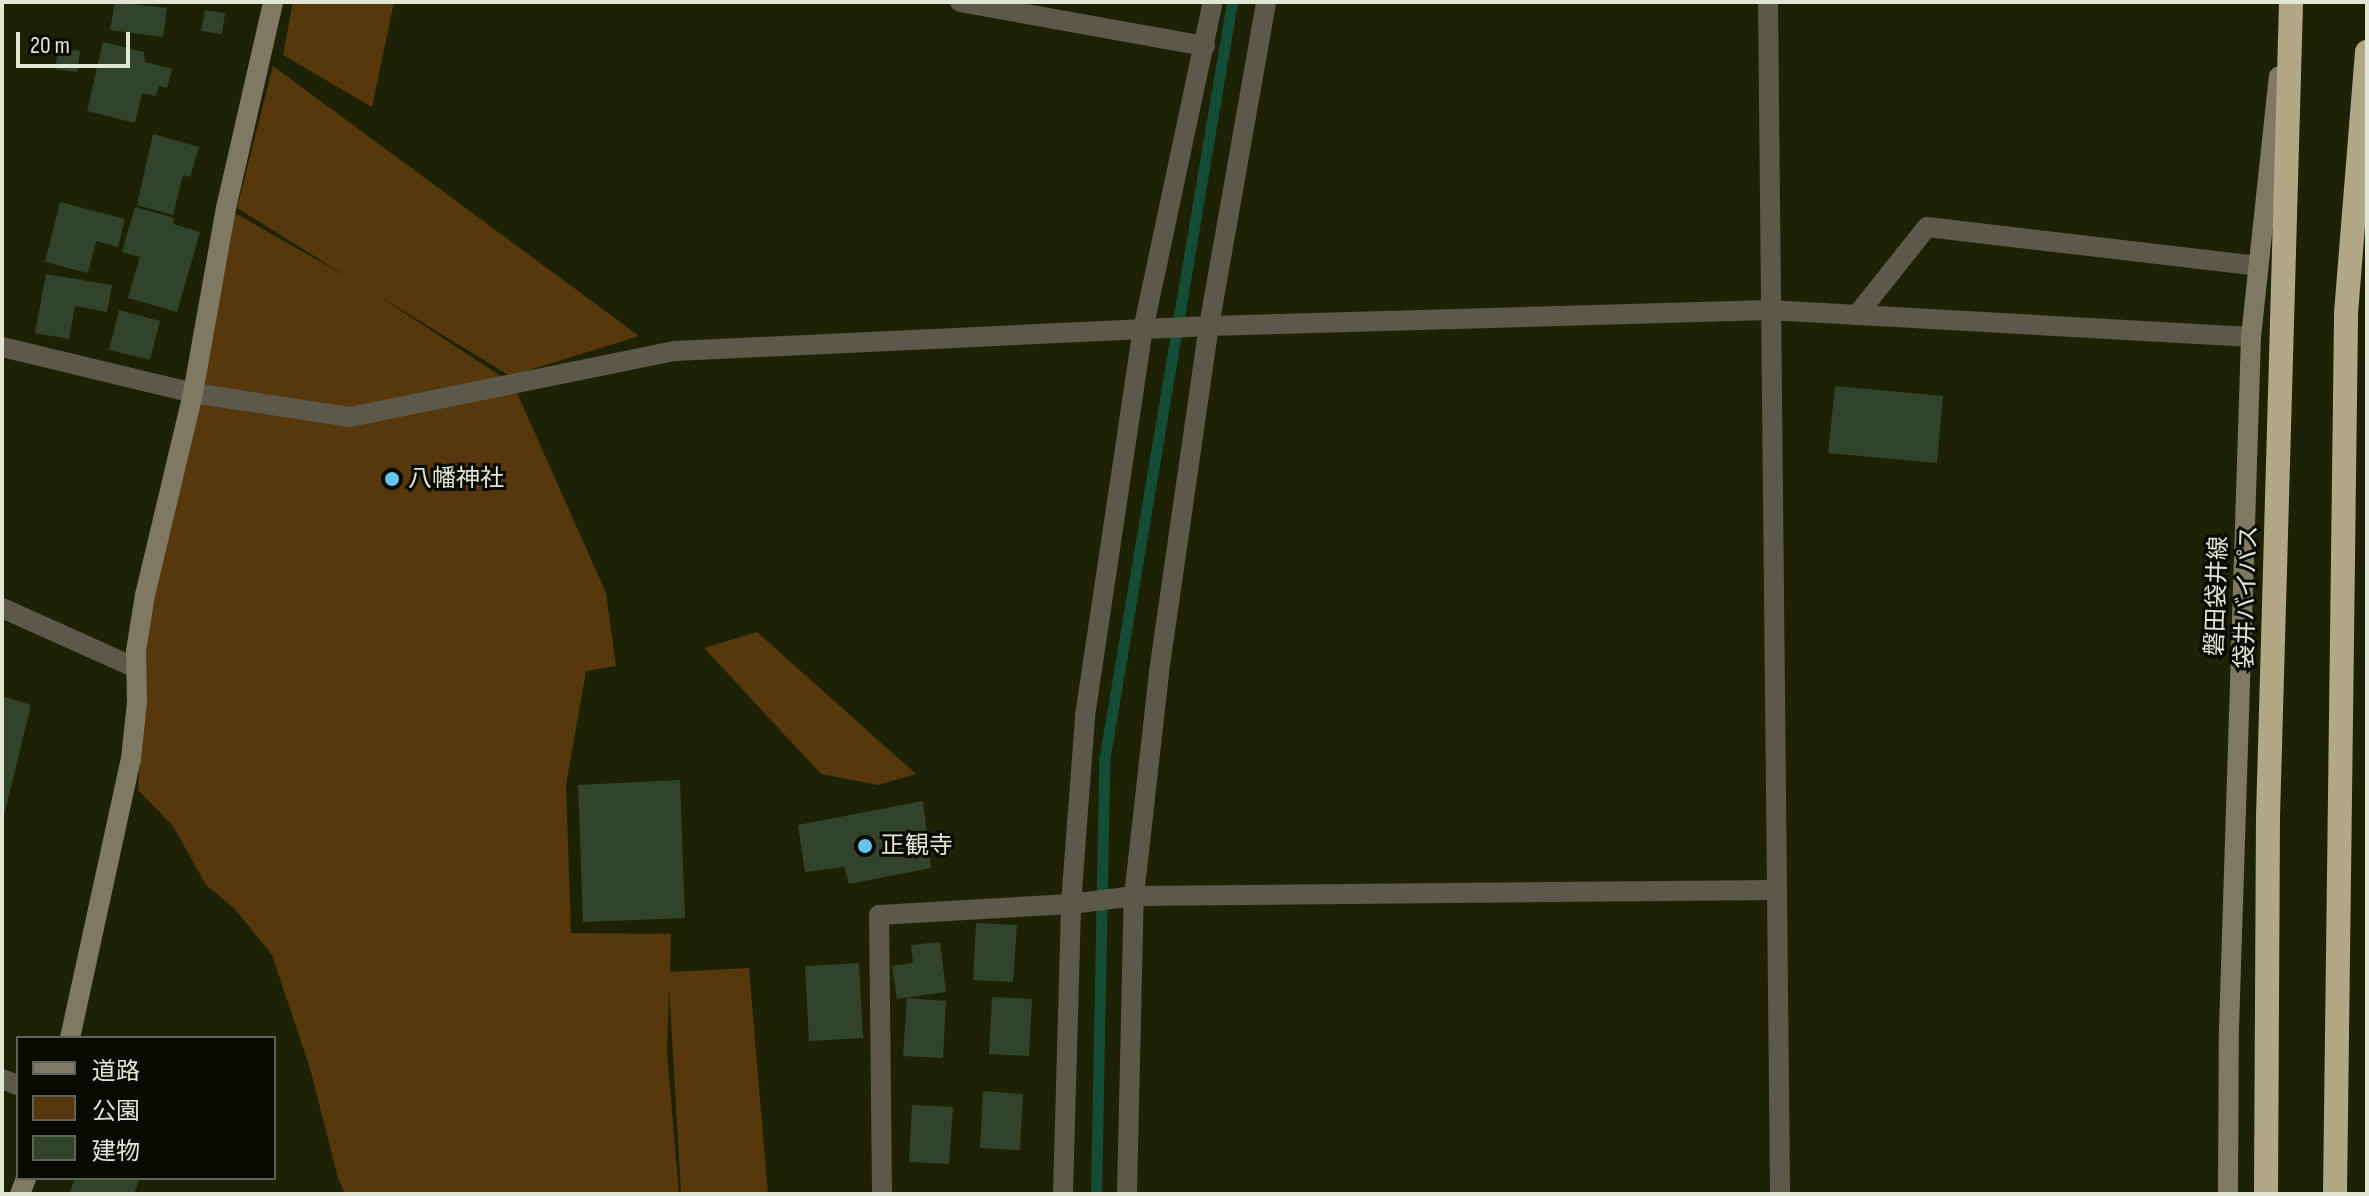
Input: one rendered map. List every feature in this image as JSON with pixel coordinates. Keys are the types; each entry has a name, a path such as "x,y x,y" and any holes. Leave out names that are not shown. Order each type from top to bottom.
{"highway":[{"name":"袋井バイパス","path":"2266,1194 2268,817 2289,2"},
{"path":"2335,1194 2346,313 2367,52"}],"main road":[{"path":"70,1036 131,759 137,702 136,668 145,595 193,393 226,208 273,2"},
{"name":"磐田袋井線","path":"2228,1194 2229,1029 2251,337 2289,2"}],"street":[{"path":"960,2 1205,46"},
{"path":"1063,1194 1085,716 1148,329 1213,2"},
{"path":"1127,1194 1127,896 1209,326 1266,2"},
{"path":"1768,2 1780,1194"},
{"path":"1857,315 1927,227 2258,266"},
{"path":"2,347 193,393 350,417 675,351 1209,326 1769,310 2251,337"},
{"path":"2,608 136,668"},
{"path":"882,1194 879,915 1076,903 1127,896 1776,890"}],"green space":[{"path":"293,2 394,2 372,107 283,55"},
{"path":"273,66 639,336 510,376 374,293 513,384 606,593 616,666 586,671 566,785 571,933 671,934 670,972 749,968 768,1194 681,1194 669,986 667,1052 679,1194 345,1194 338,1178 310,1068 272,955 235,909 206,885 173,826 138,790 145,595 226,208 351,279 237,208"},
{"path":"757,632 916,774 878,785 821,774 704,648"}],"building":[{"path":"115,2 167,8 163,37 110,30"},
{"path":"205,10 225,13 222,34 201,31"},
{"path":"103,42 144,52 145,62 172,69 167,88 159,86 156,96 142,93 135,123 87,111"},
{"path":"59,48 80,51 77,72 55,69"},
{"path":"153,134 199,147 190,177 183,175 173,215 137,205"},
{"path":"60,202 125,219 118,247 96,241 88,273 45,262"},
{"path":"135,207 174,218 173,224 200,232 177,312 128,298 140,257 122,252"},
{"path":"46,274 112,285 107,312 75,306 69,339 35,333"},
{"path":"119,310 160,321 150,360 109,350"},
{"path":"1835,386 1943,396 1937,463 1828,453"},
{"path":"2,696 31,705 3,820 2,820"},
{"path":"680,780 685,918 583,922 578,785"},
{"name":"正観寺","path":"923,801 931,868 849,884 844,867 805,872 798,825"},
{"path":"976,923 1017,925 1013,982 973,980"},
{"path":"940,942 946,992 897,999 892,966 913,963 911,945"},
{"path":"859,963 863,1038 809,1041 805,966"},
{"path":"992,997 1032,999 1029,1056 989,1054"},
{"path":"907,998 946,1001 943,1058 903,1056"},
{"path":"983,1091 1023,1094 1020,1150 980,1148"},
{"path":"912,1105 953,1107 949,1164 909,1162"},
{"path":"74,1180 139,1180 134,1194 69,1194"}],"waterway":[{"path":"1096,1194 1104,761 1232,2"}],"place":[{"name":"八幡神社","path":"392,479"},
{"name":"正観寺","path":"865,846"}]}
